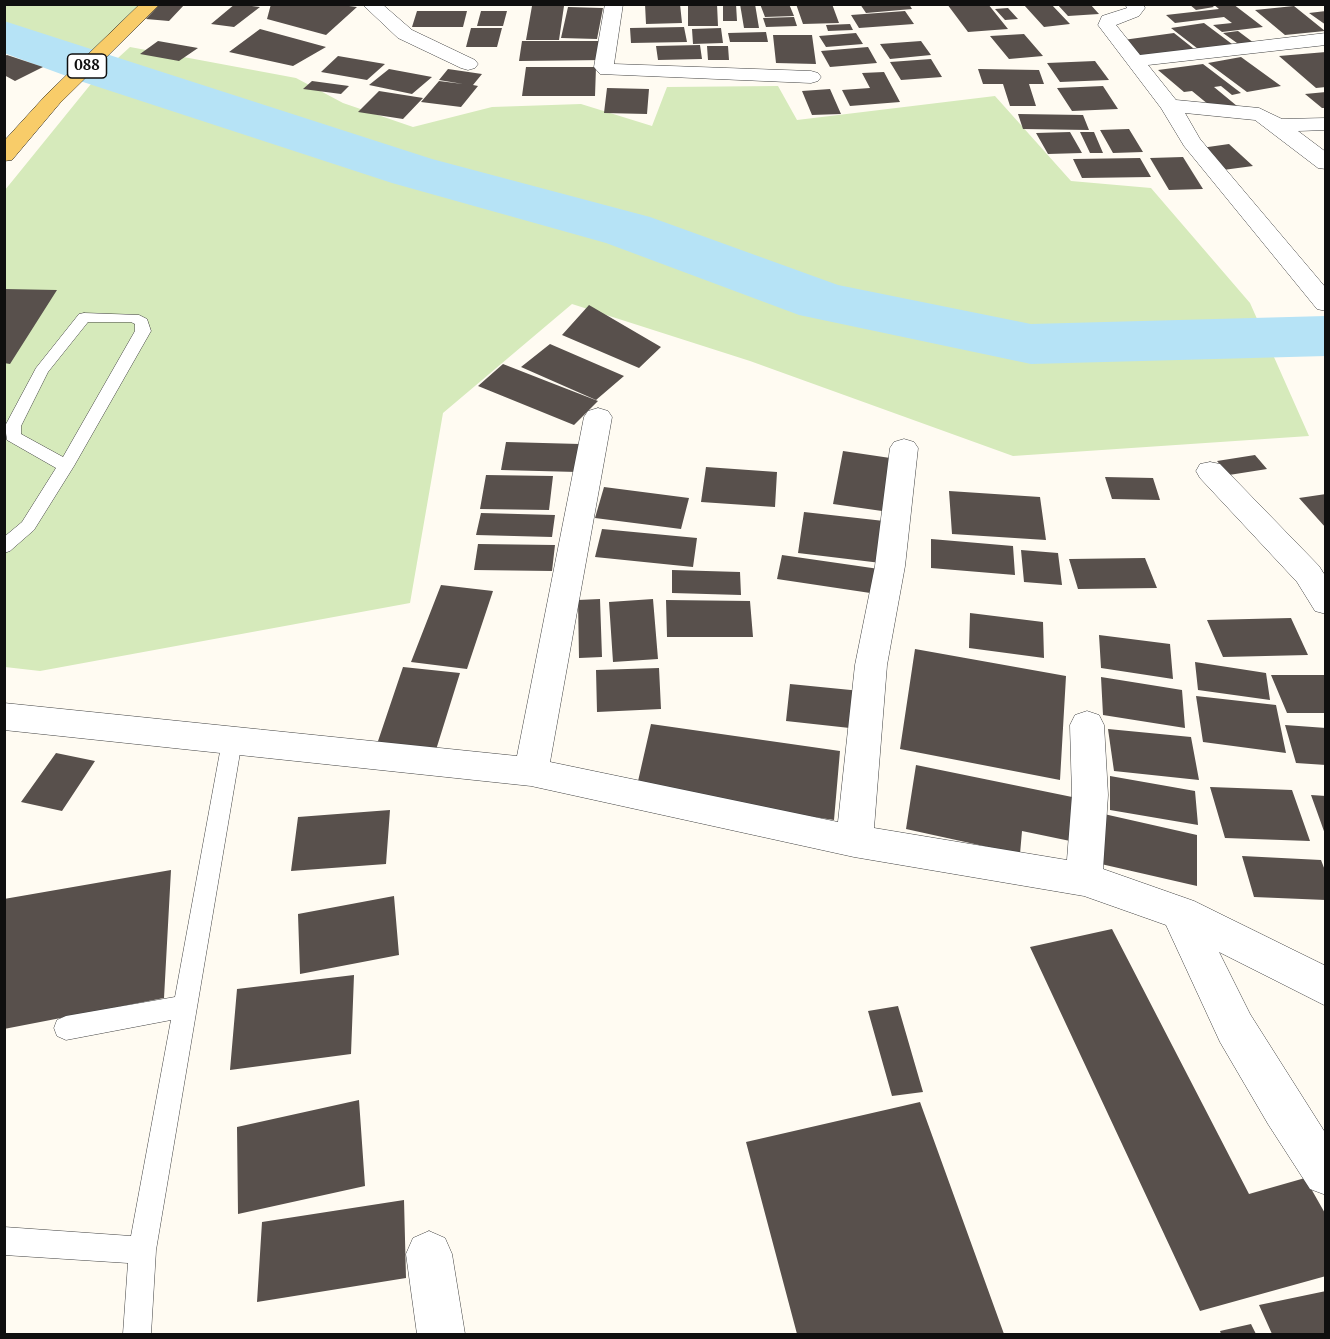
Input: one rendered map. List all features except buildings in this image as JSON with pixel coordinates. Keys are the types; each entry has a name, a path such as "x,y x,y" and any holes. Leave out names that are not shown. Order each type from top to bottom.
{"main road":[{"name":"088","path":"4,154 52,99 151,4"}],"street":[{"path":"371,4 405,34 468,64"},
{"path":"614,4 604,67 607,70 811,77"},
{"path":"1134,4 1136,8 1133,12 1106,22 1170,106 1191,142 1326,304"},
{"path":"1134,61 1326,39"},
{"path":"1170,106 1258,114 1278,125 1326,163"},
{"path":"1278,125 1326,124"},
{"path":"531,772 598,417"},
{"path":"854,841 871,665 890,566 904,448"},
{"path":"1210,471 1317,573 1326,603"},
{"path":"4,716 531,772 854,841 1084,879 1180,913 1326,987"},
{"path":"1084,879 1090,795 1087,725"},
{"path":"1180,913 1235,1028 1283,1109 1326,1173"},
{"path":"429,1254 441,1335"}],"lane":[{"path":"4,547 28,526 66,466 143,331 142,322 134,318 84,317 41,371 13,426 13,436 66,466"},
{"path":"137,1335 142,1250 232,741"},
{"path":"66,1028 185,1006"},
{"path":"4,1241 142,1250"}],"green space":[{"path":"5,5 153,5 82,71 5,52"},
{"path":"130,47 296,78 343,103 413,127 492,107 581,104 652,126 667,87 778,86 797,120 995,96 1071,181 1151,188 1250,303 1309,436 1013,456 750,361 572,304 443,413 410,603 40,671 5,667 5,190 95,79"}],"waterway":[{"path":"4,36 98,70 412,171 628,230 822,301 1031,344 1326,336"}]}
